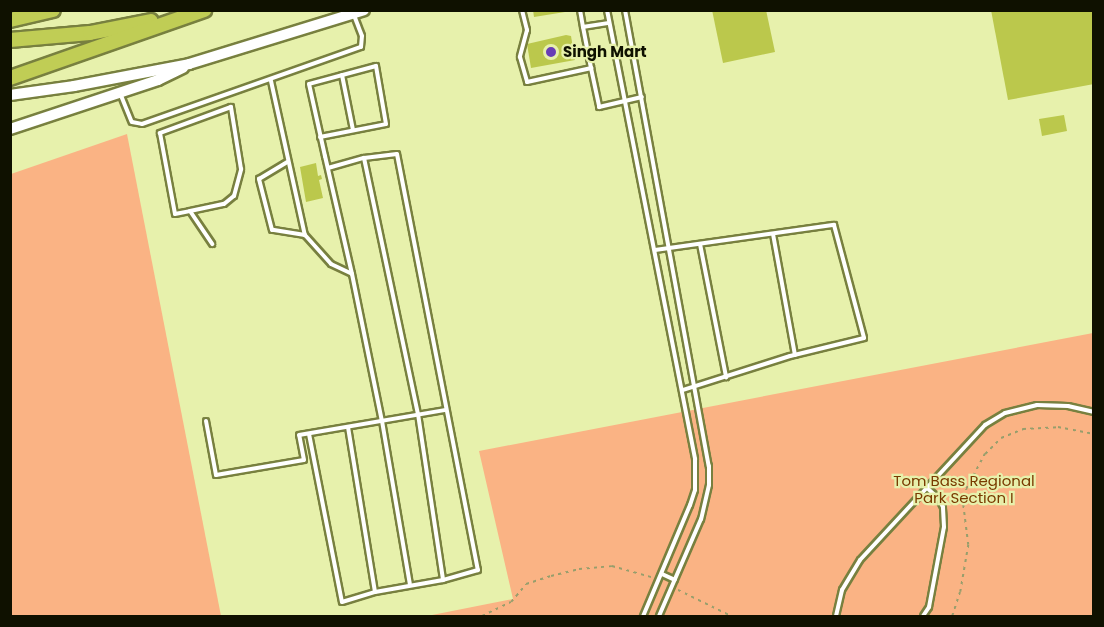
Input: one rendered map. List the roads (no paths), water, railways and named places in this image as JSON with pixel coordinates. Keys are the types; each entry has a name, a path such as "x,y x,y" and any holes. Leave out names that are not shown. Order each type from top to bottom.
{"highway":[{"path":"17,19 53,10"},
{"path":"17,19 64,10"},
{"path":"10,40 90,33 192,10"},
{"path":"10,78 204,10"}],"main road":[{"path":"10,95 74,86 189,64 358,12"},
{"path":"10,129 172,75 189,64"}],"lane":[{"path":"522,10 527,30 520,57 527,82 591,69"},
{"path":"580,10 599,107 642,97"},
{"path":"607,10 695,459 695,490 643,616"},
{"path":"625,10 709,466 709,485 701,519 659,616"},
{"path":"120,92 132,122 142,124 271,81 361,47 362,36 358,12"},
{"path":"584,27 609,23"},
{"path":"320,137 386,124 376,66 309,84 320,137 352,274 382,421 410,584"},
{"path":"342,75 352,130"},
{"path":"271,81 304,236 331,264 352,274"},
{"path":"231,107 241,169 234,196 224,204 190,211 176,214 160,133 231,107"},
{"path":"309,434 342,602 375,592 443,580 478,570 397,154 364,158 328,168"},
{"path":"364,158 418,414 443,580"},
{"path":"287,162 259,179 272,230 304,236"},
{"path":"190,211 212,244"},
{"path":"655,250 834,225 864,338 795,355 696,388 683,390"},
{"path":"773,234 795,355"},
{"path":"700,244 726,377"},
{"path":"836,616 842,590 860,560 976,432 1005,413 1029,406 1051,404 1094,412"},
{"path":"206,421 216,475 304,460 299,435 446,410"},
{"path":"348,428 375,592"},
{"path":"923,616 929,607 944,527 943,507 939,499 927,488"},
{"path":"662,574 675,580"}],"place":[{"name":"Singh Mart","path":"551,52"}],"park label":[{"name":"Tom Bass Regional Park Section I","path":"964,488"}]}
